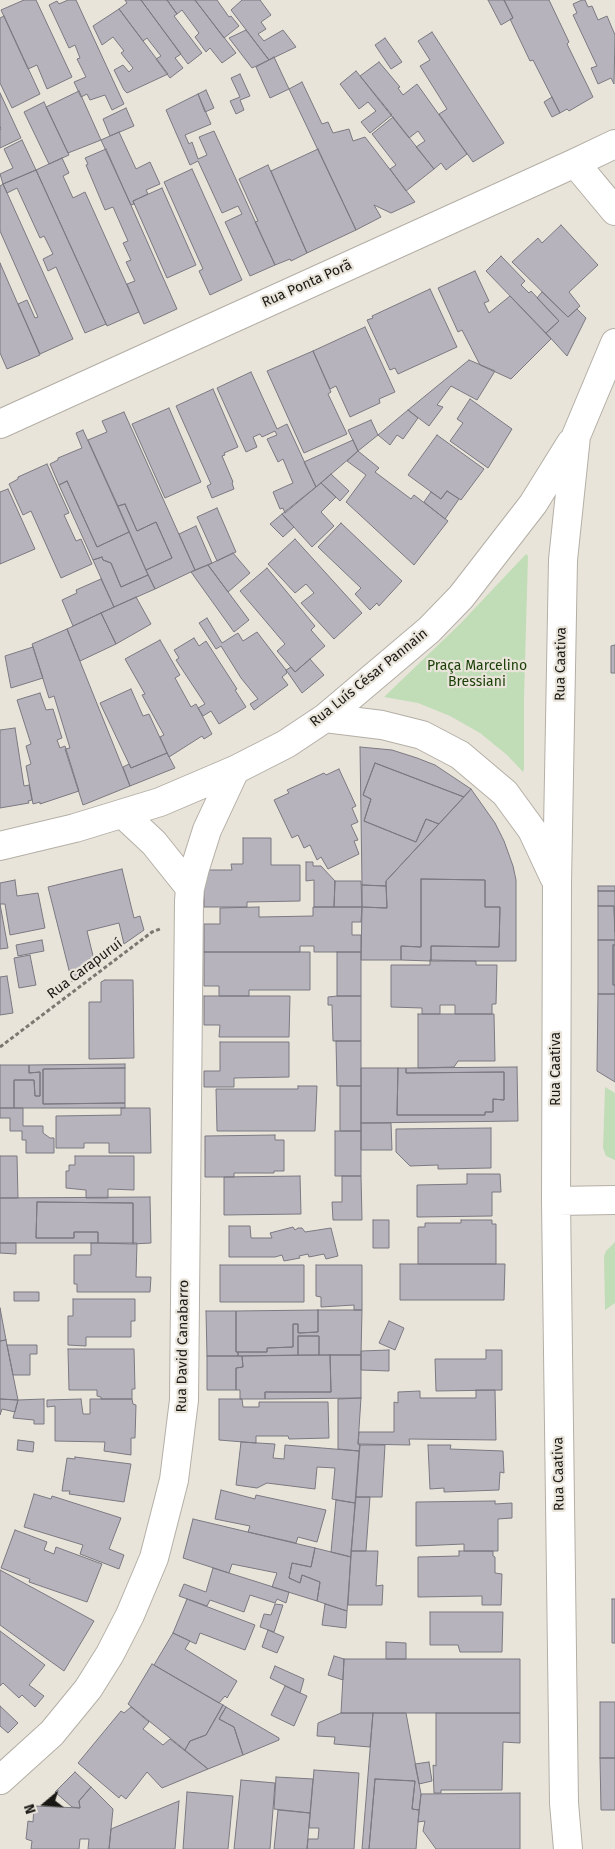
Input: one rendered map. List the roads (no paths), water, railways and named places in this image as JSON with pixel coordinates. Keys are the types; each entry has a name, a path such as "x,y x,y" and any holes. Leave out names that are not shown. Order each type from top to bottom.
{"street":[{"name":"Rua Ponta Porã","path":"0,424 575,164 615,144"},
{"path":"575,164 615,211"},
{"name":"Rua Caativa","path":"568,1849 564,1803 556,1201 556,883 563,560 566,511 576,436 615,343"},
{"name":"Rua Luís César Pannain","path":"0,846 123,814 160,802 235,770 286,744 325,718 429,630 461,597 533,504 576,436"},
{"path":"325,718 382,725 422,735 460,755 505,793 532,830 556,883"},
{"name":"Rua David Canabarro","path":"0,1780 52,1733 88,1689 110,1654 130,1616 154,1558 174,1480 184,1400 188,914 190,888 207,830 235,770"},
{"path":"123,814 154,842 190,888"},
{"path":"556,1201 615,1200"},
{"name":"Rua Caativa","path":"550,1849 564,1803"}],"park label":[{"name":"Praça Marcelino Bressiani","path":"477,674"}]}
